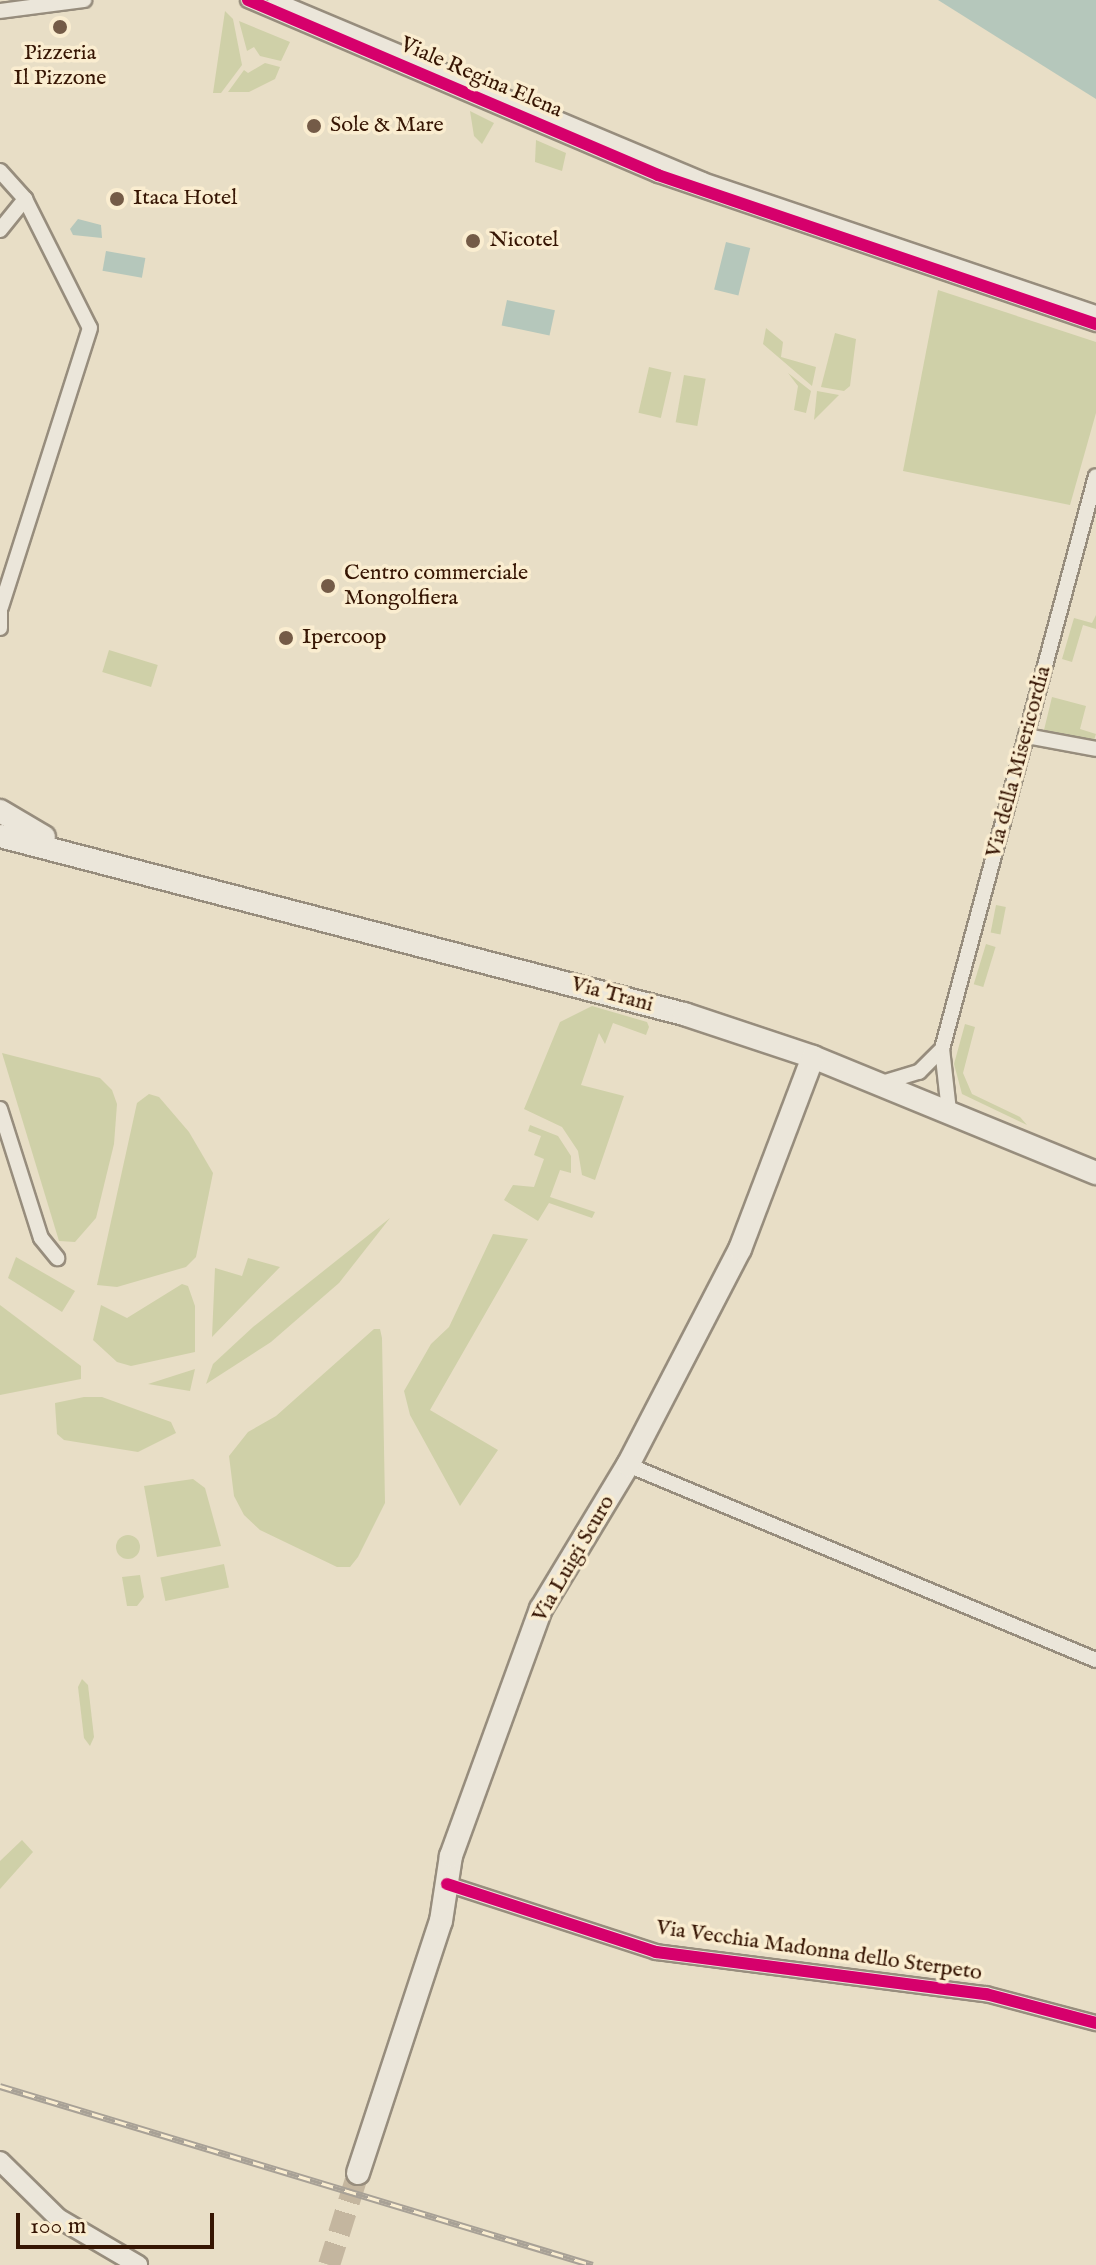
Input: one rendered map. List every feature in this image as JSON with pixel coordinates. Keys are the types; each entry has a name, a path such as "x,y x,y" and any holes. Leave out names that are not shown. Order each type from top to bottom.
{"main road":[{"name":"Via Trani","path":"0,811 15,823 111,866"},
{"name":"Via Trani","path":"0,836 684,1014 813,1057 1096,1173"},
{"name":"Via Luigi Scuro","path":"358,2173 441,1921 451,1856 541,1609 628,1465 740,1249 813,1057"}],"street":[{"path":"0,11 84,0"},
{"name":"Viale Regina Elena","path":"248,0 702,185 1096,324"},
{"name":"Viale Regina Elena","path":"275,0 702,185"},
{"path":"0,171 25,199 90,328 1,606 0,628"},
{"path":"0,230 25,199"},
{"name":"Viale Regina Elena","path":"896,251 1096,313"},
{"name":"Via della Misericordia","path":"949,1111 942,1049 1096,476"},
{"path":"1026,736 1096,749"},
{"path":"877,1084 919,1072 942,1049"},
{"path":"0,1109 41,1238 57,1258"},
{"path":"628,1465 1096,1660"},
{"name":"Via Vecchia Madonna dello Sterpeto","path":"447,1884 656,1952 986,1994 1096,2023"},
{"path":"0,2161 58,2218 138,2265"}],"green space":[{"path":"225,11 233,19 242,65 221,93 213,93"},
{"path":"239,21 290,42 281,61 260,56 254,47 247,51"},
{"path":"265,63 280,67 275,79 249,92 228,92 244,70 248,73"},
{"path":"470,111 494,123 482,144 474,136"},
{"path":"536,140 566,153 562,171 535,162"},
{"path":"938,290 1096,342 1096,413 1070,505 903,471"},
{"path":"766,328 783,342 781,357 816,367 812,386 763,344"},
{"path":"835,333 856,339 850,386 844,391 821,387"},
{"path":"649,367 671,372 661,418 638,413"},
{"path":"788,373 811,391 806,413 794,410 798,386"},
{"path":"684,375 706,379 697,426 676,422"},
{"path":"817,391 839,395 814,420"},
{"path":"1096,615 1096,629 1083,625 1072,662 1062,659 1074,618 1092,623"},
{"path":"109,650 158,665 151,687 102,672"},
{"path":"1052,697 1086,706 1080,729 1096,734 1094,740 1044,730"},
{"path":"996,905 1006,907 1000,934 991,932"},
{"path":"986,944 996,947 983,987 974,984"},
{"path":"592,1006 647,1022 649,1027 646,1035 613,1023 605,1044 599,1033 581,1085 624,1096 595,1180 582,1175 578,1151 562,1127 524,1109 560,1022"},
{"path":"965,1024 975,1027 963,1073 972,1094 1020,1117 1027,1125 962,1094 954,1064"},
{"path":"2,1053 100,1078 112,1090 117,1104 114,1144 96,1218 75,1242 59,1241"},
{"path":"149,1094 159,1097 189,1132 213,1173 196,1257 186,1267 117,1287 97,1285 137,1103"},
{"path":"530,1125 558,1136 571,1156 571,1173 560,1170 550,1197 595,1212 592,1218 549,1203 538,1221 504,1200 513,1185 534,1187 544,1159 534,1155 541,1136 528,1131"},
{"path":"390,1218 339,1283 271,1342 206,1384 213,1364 253,1327"},
{"path":"493,1234 528,1239 430,1410 498,1450 460,1506 410,1415 404,1391 431,1344 449,1327"},
{"path":"16,1257 75,1291 62,1312 8,1278"},
{"path":"248,1258 280,1267 212,1337 215,1268 242,1276"},
{"path":"182,1284 188,1286 195,1306 195,1352 131,1366 117,1362 93,1340 101,1305 127,1318"},
{"path":"0,1305 81,1366 81,1379 0,1395"},
{"path":"374,1329 380,1329 382,1338 385,1503 358,1557 350,1567 337,1567 260,1530 244,1515 234,1496 229,1456 248,1432 276,1416"},
{"path":"195,1369 190,1391 148,1384"},
{"path":"102,1397 171,1422 176,1433 138,1452 64,1440 57,1434 55,1403"},
{"path":"193,1479 205,1488 221,1546 157,1557 144,1486"},
{"path":"128,1535 139,1542 140,1547 133,1558 128,1559 117,1552 116,1547 123,1536"},
{"path":"224,1564 229,1587 165,1601 160,1578"},
{"path":"140,1575 144,1597 137,1606 127,1606 122,1577"},
{"path":"82,1679 88,1685 94,1737 90,1746 84,1738 78,1687"},
{"path":"22,1840 33,1852 0,1889 0,1861"}],"shaded area":[{"path":"938,0 1096,0 1096,99"},
{"path":"78,219 101,225 102,238 73,235 70,229"},
{"path":"726,242 750,248 738,296 714,290"},
{"path":"106,251 145,258 142,278 103,271"},
{"path":"507,300 555,310 550,336 502,325"}],"tunnel":[{"path":"329,2265 358,2173"}],"railway":[{"path":"0,2086 593,2265"}],"cycle path":[{"path":"248,0 658,175 1096,324"},
{"path":"447,1884 656,1952 986,1994 1096,2023"}],"place":[{"name":"Pizzeria Il Pizzone","path":"60,27"},
{"name":"Sole & Mare","path":"314,126"},
{"name":"Itaca Hotel","path":"117,199"},
{"name":"Nicotel","path":"473,241"},
{"name":"Centro commerciale Mongolfiera","path":"328,586"},
{"name":"Ipercoop","path":"286,638"}]}
